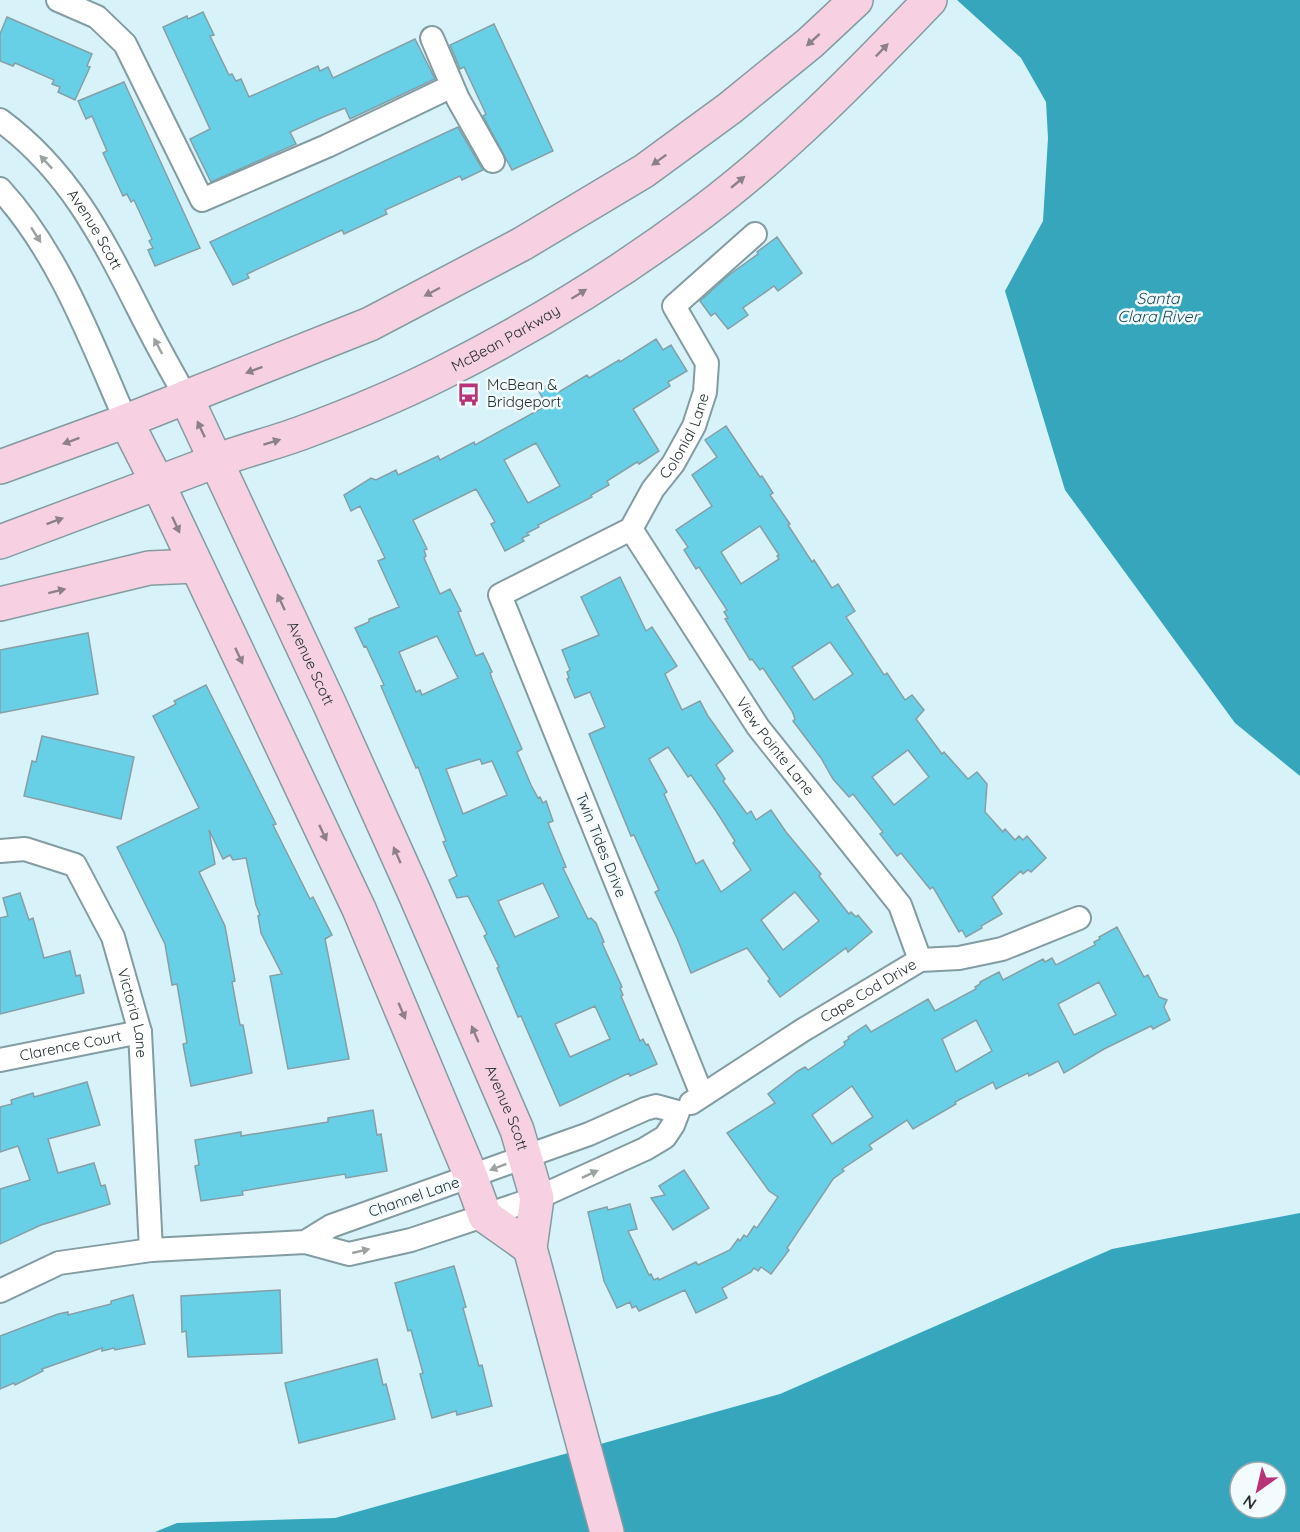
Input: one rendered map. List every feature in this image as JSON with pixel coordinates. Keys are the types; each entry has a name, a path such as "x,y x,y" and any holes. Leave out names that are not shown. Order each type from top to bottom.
{"main road":[{"path":"0,467 126,421 370,324 522,244 644,171 730,108 810,43 856,0"},
{"name":"McBean Parkway","path":"0,542 373,405 431,378 529,325 619,270 702,212 781,146 854,80 930,0"},
{"name":"Avenue Scott","path":"186,397 415,894 517,1130 537,1198 530,1248 607,1532"},
{"path":"126,421 359,909 466,1164 485,1216 530,1248"},
{"path":"0,604 149,568 196,566"}],"street":[{"path":"58,0 97,17 125,44 202,200 327,146 453,86"},
{"path":"432,38 453,86 493,161"},
{"name":"Avenue Scott","path":"0,120 32,147 76,197 100,234 186,397"},
{"path":"0,189 30,225 45,249 77,312 126,421"},
{"name":"Colonial Lane","path":"631,529 653,489 673,464 694,426 705,392 707,363 674,306 755,234"},
{"name":"Twin Tides Drive","path":"631,529 500,596 702,1095"},
{"name":"View Pointe Lane","path":"631,529 758,727 900,905 920,960"},
{"name":"Victoria Lane","path":"0,851 25,849 75,865 113,937 140,1032 152,1250"},
{"name":"Cape Cod Drive","path":"305,1242 349,1254 411,1240 537,1198 661,1141 673,1125 678,1112 702,1095 802,1030 920,960 959,958 1002,949 1079,918"},
{"name":"Clarence Court","path":"0,1060 140,1032"},
{"path":"525,1156 589,1134 645,1108 656,1106 678,1112"},
{"name":"Channel Lane","path":"305,1242 331,1226 525,1156"},
{"path":"0,1291 60,1263 152,1250 305,1242"}],"water":[{"name":"Santa Clara River","path":"957,0 1300,0 1300,776 1235,723 1065,490 1005,291 1043,221 1048,138 1046,102 1021,58"},
{"path":"1300,1213 1300,1532 155,1532 177,1523 335,1518 780,1394 1112,1249"}],"building":[{"path":"203,12 214,35 210,36 229,75 232,74 236,81 241,79 249,97 318,66 320,71 328,67 333,78 415,39 435,79 350,119 345,108 290,132 296,144 211,182 190,139 210,129 163,27 187,16 188,19"},
{"path":"7,17 92,54 87,66 90,67 75,100 58,92 60,87 52,84 54,80 15,63 13,66 0,61 0,34"},
{"path":"494,24 553,151 512,170 483,116 486,114 464,67 460,69 450,45"},
{"path":"124,82 200,248 155,266 148,250 153,248 149,241 152,239 134,200 131,202 127,194 123,196 103,153 107,151 92,116 86,119 78,101"},
{"path":"458,127 483,170 462,180 460,176 385,210 387,214 344,234 342,230 247,274 249,278 233,285 210,242"},
{"path":"777,237 802,273 778,291 774,286 743,308 748,315 728,329 715,313 711,316 700,301"},
{"path":"656,339 663,350 671,345 687,371 668,382 670,386 633,409 659,451 607,481 609,485 591,495 592,497 538,525 539,527 522,538 524,541 505,551 491,524 495,522 476,489 413,520 427,549 424,550 426,556 424,558 440,594 450,589 461,611 458,612 476,656 483,653 492,672 490,673 492,679 522,749 517,752 538,798 540,797 543,803 546,801 553,821 548,823 566,867 563,868 588,919 591,918 596,923 604,942 602,943 622,987 620,988 623,995 621,996 640,1041 643,1039 646,1045 648,1044 657,1064 630,1076 629,1073 560,1106 521,1016 518,1017 497,968 499,967 484,936 487,934 468,896 457,898 449,880 457,876 443,842 446,841 418,767 416,768 381,686 384,685 355,628 369,622 369,619 399,607 378,561 385,558 360,506 351,511 344,495 371,478 376,480 396,470 398,475 438,456 440,460 474,442 475,445 544,407 546,404 538,390 554,381 559,392 587,375 589,378 619,360 620,362","holes":["536,443 560,486 528,503 504,460","437,636 458,678 422,695 420,690 416,692 399,652","480,759 482,764 492,761 507,795 463,814 446,769","543,883 559,917 515,937 498,901","595,1006 610,1039 570,1057 555,1024"]},
{"path":"726,426 773,493 770,495 812,562 814,560 832,588 838,584 855,611 846,617 884,675 887,673 905,700 912,695 924,710 916,719 942,754 944,752 968,779 977,772 987,784 985,812 1003,832 1005,829 1015,840 1019,836 1023,840 1027,836 1046,858 1031,872 1028,870 1023,874 1021,871 992,897 1002,914 966,937 962,930 959,932 933,887 930,889 901,853 897,856 880,834 883,832 853,794 849,797 833,779 821,758 793,721 795,719 792,711 763,668 760,670 752,659 750,660 725,619 728,618 724,612 727,610 699,567 696,569 684,550 688,547 676,530 712,506 692,475 717,457 705,440","holes":["760,526 779,555 777,556 779,559 741,584 721,552","830,642 853,674 814,700 792,667","908,750 929,777 894,805 872,777"]},
{"path":"620,577 646,631 652,627 677,666 665,674 682,710 700,701 733,751 716,765 725,779 723,781 747,814 751,811 756,820 771,810 849,914 851,912 856,917 858,915 872,932 848,952 846,948 780,997 747,948 691,973 655,892 659,890 634,835 631,836 589,734 605,727 590,692 575,698 567,679 569,678 567,672 570,670 562,650 599,635 581,597","holes":["668,747 688,777 691,775 716,811 751,870 721,892 703,860 696,864 664,794 667,792 649,759","795,892 819,921 783,950 761,920"]},
{"path":"88,633 98,694 0,713 0,650"},
{"path":"206,685 276,824 273,825 310,899 313,897 332,935 325,939 349,1059 288,1069 270,976 282,974 261,933 258,916 260,915 246,858 233,860 230,855 223,859 209,830 215,864 199,872 225,926 235,981 232,982 252,1073 191,1086 183,1044 187,1043 177,984 172,985 165,944 117,847 199,808 153,716 176,704 174,701"},
{"path":"42,736 134,757 121,819 24,796 32,761 36,762"},
{"path":"20,893 29,920 33,918 44,958 70,951 76,976 80,975 84,993 0,1014 0,918 8,916 3,898"},
{"path":"1117,927 1144,977 1148,975 1159,997 1167,1000 1164,1007 1170,1020 1153,1029 1151,1026 1104,1049 1064,1073 1058,1061 996,1089 993,1082 955,1102 956,1104 913,1129 907,1120 869,1145 872,1149 842,1169 844,1171 833,1179 787,1248 789,1250 771,1274 761,1267 758,1271 754,1268 751,1272 722,1288 727,1298 696,1313 685,1290 639,1311 636,1306 632,1308 630,1302 617,1308 604,1281 588,1212 630,1204 637,1229 628,1231 649,1275 651,1274 654,1280 658,1278 659,1280 696,1262 698,1265 730,1250 738,1239 740,1241 744,1235 747,1237 754,1226 757,1228 778,1197 769,1191 727,1133 775,1103 768,1094 798,1071 805,1067 808,1070 845,1045 844,1042 849,1039 848,1037 866,1025 871,1032 928,999 935,1011 976,989 975,987 980,982 999,972 1003,980 1043,959 1045,962 1052,958 1056,965 1095,945 1094,942 1100,939 1099,937","holes":["1099,982 1116,1015 1074,1035 1058,1004","976,1020 992,1051 956,1072 942,1039","852,1086 873,1117 832,1144 812,1115"]},
{"path":"87,1082 100,1125 48,1139 58,1173 94,1163 101,1186 105,1185 110,1204 41,1225 0,1244 0,1189 30,1180 18,1146 0,1152 0,1107 12,1104 11,1100 33,1093 34,1097"},
{"path":"373,1110 377,1135 381,1134 387,1171 346,1178 345,1174 242,1191 243,1195 201,1201 195,1166 199,1165 195,1140 241,1132 241,1136 328,1122 328,1118"},
{"path":"684,1170 709,1208 673,1230 651,1198 665,1195 659,1186"},
{"path":"454,1266 466,1307 463,1308 479,1366 482,1365 492,1406 457,1415 456,1411 432,1418 420,1374 423,1373 411,1330 408,1331 395,1283"},
{"path":"280,1290 282,1353 188,1357 186,1331 182,1332 181,1296"},
{"path":"133,1295 145,1344 115,1350 114,1348 102,1351 102,1348 42,1369 43,1371 15,1385 14,1383 0,1389 0,1336 58,1314 68,1312 68,1315 111,1304 111,1301"},
{"path":"377,1359 395,1419 299,1443 285,1383"}],"place":[{"name":"McBean & Bridgeport","path":"469,394"}]}
